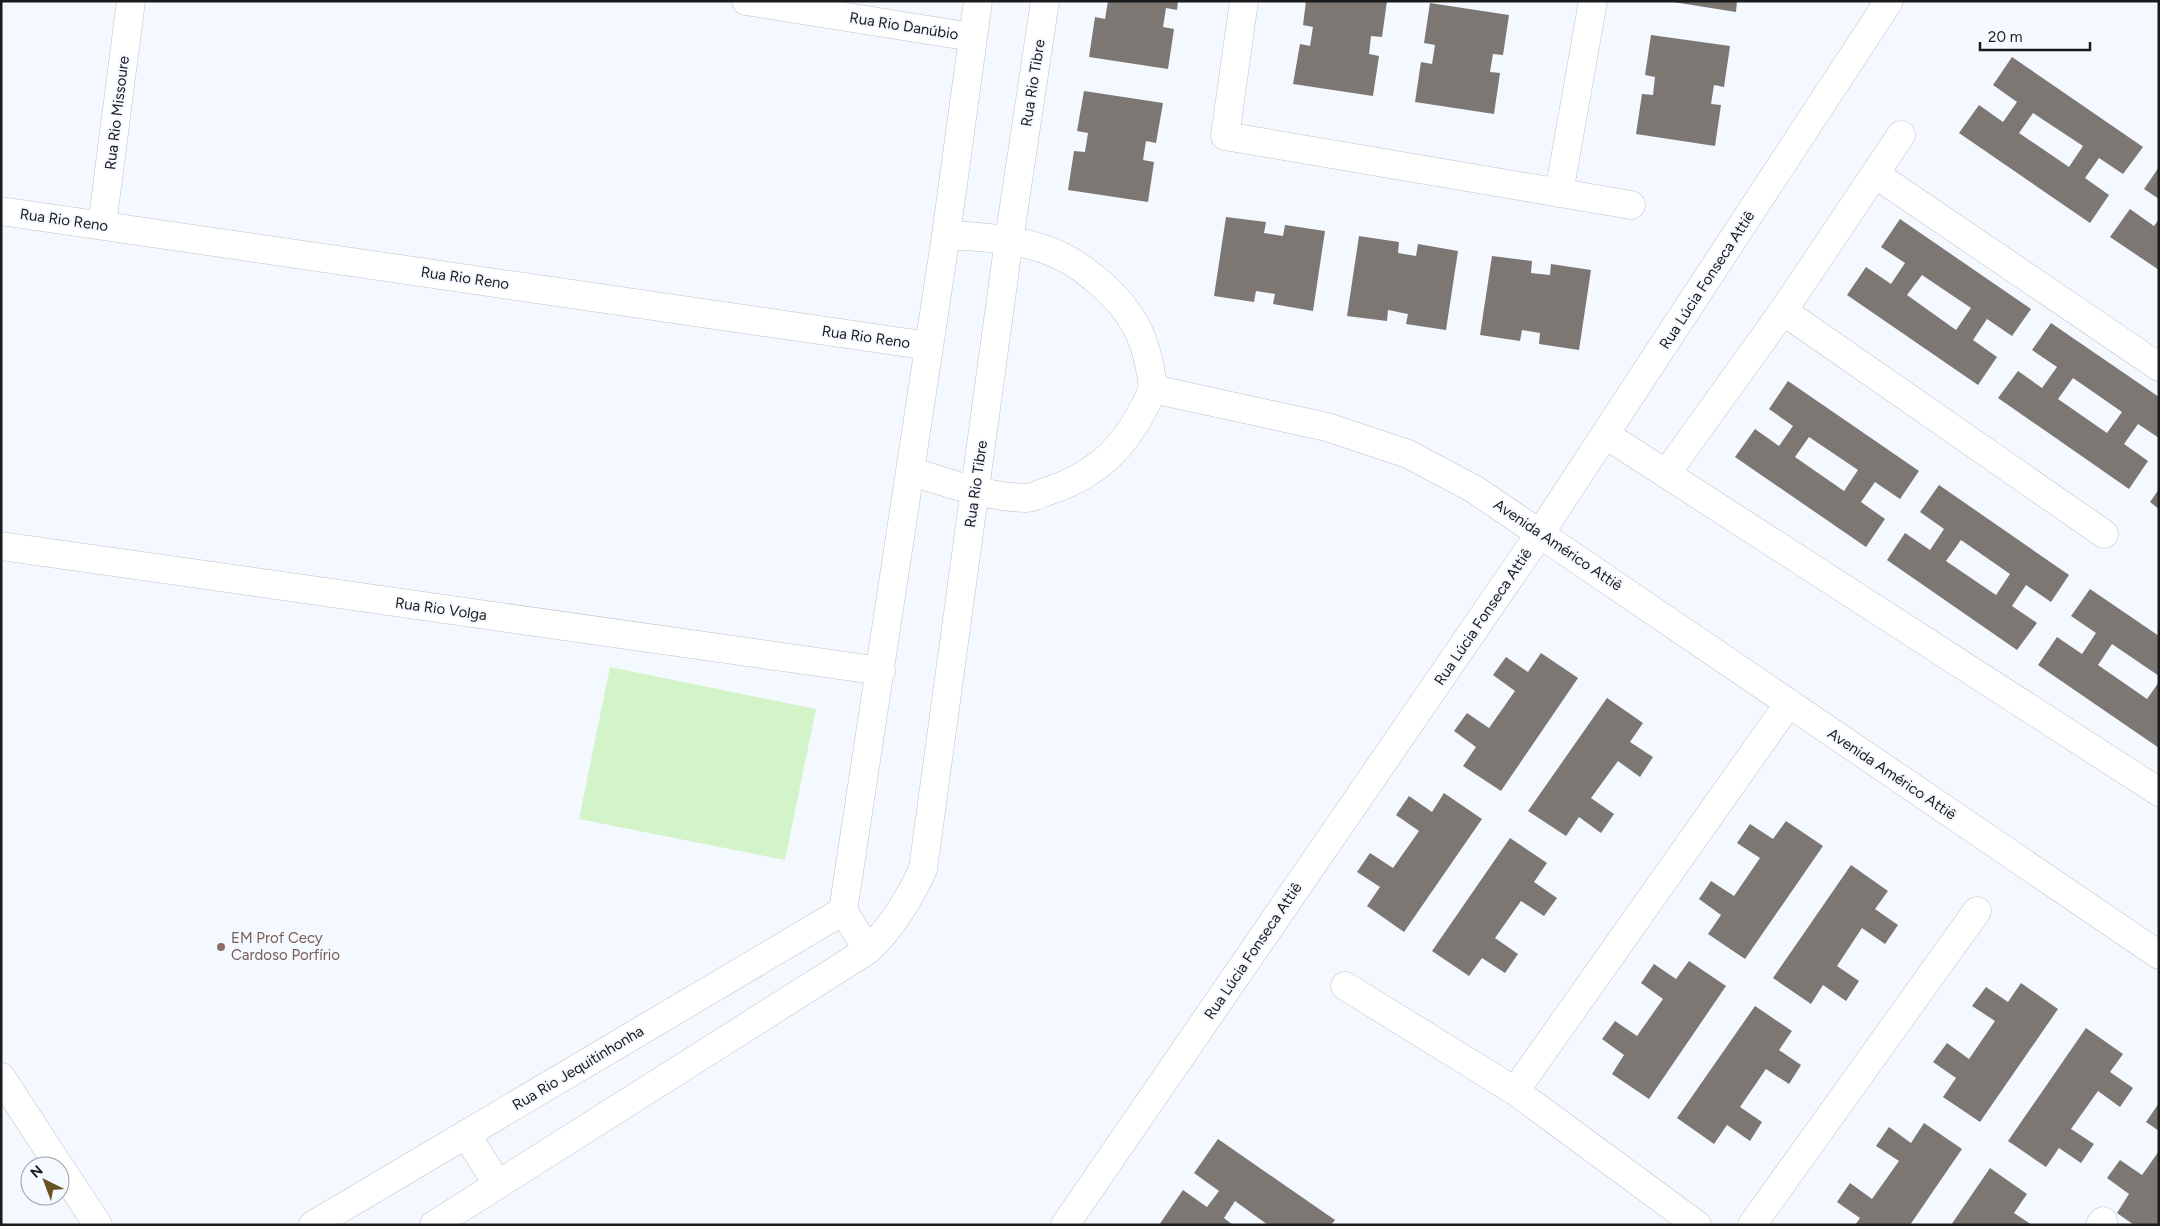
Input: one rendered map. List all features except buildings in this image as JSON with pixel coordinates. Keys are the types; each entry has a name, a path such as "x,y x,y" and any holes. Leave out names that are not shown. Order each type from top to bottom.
{"street":[{"name":"Rua Rio Missoure","path":"102,224 131,1"},
{"name":"Rua Rio Danúbio","path":"746,1 972,37"},
{"path":"434,1225 868,950 843,911 881,672 946,235 978,1"},
{"name":"Rua Rio Tibre","path":"868,950 887,932 911,896 923,869 1009,240 1045,1"},
{"path":"1244,1 1225,136 1631,205"},
{"path":"1559,193 1593,1"},
{"name":"Rua Lúcia Fonseca Attiê","path":"1065,1225 1541,532 1888,1"},
{"path":"1666,474 1783,311 1901,135"},
{"path":"1875,174 2159,367"},
{"name":"Rua Rio Reno","path":"1,211 102,224 929,346"},
{"path":"910,471 975,491 1027,498 1072,483 1102,464 1125,440 1142,414 1154,389 1150,362 1139,330 1128,309 1110,290 1080,266 1043,248 1009,240 946,235"},
{"path":"1783,311 2104,534"},
{"name":"Avenida Américo Attiê","path":"1154,389 1327,428 1408,454 1474,489 1541,532 2159,955"},
{"path":"1606,435 2159,792"},
{"name":"Rua Rio Volga","path":"1,546 881,672"},
{"path":"1515,1091 1789,703"},
{"name":"Rua Rio Jequitinhonha","path":"313,1225 843,911"},
{"path":"1752,1225 1977,911"},
{"path":"1345,986 1515,1091 1697,1225"},
{"path":"1,1077 53,1156"},
{"path":"466,1134 498,1184"},
{"path":"70,1182 98,1225"}],"green space":[{"path":"610,667 816,709 785,860 579,819"}],"place":[{"name":"EM Prof Cecy Cardoso Porfírio","path":"221,947"}]}
